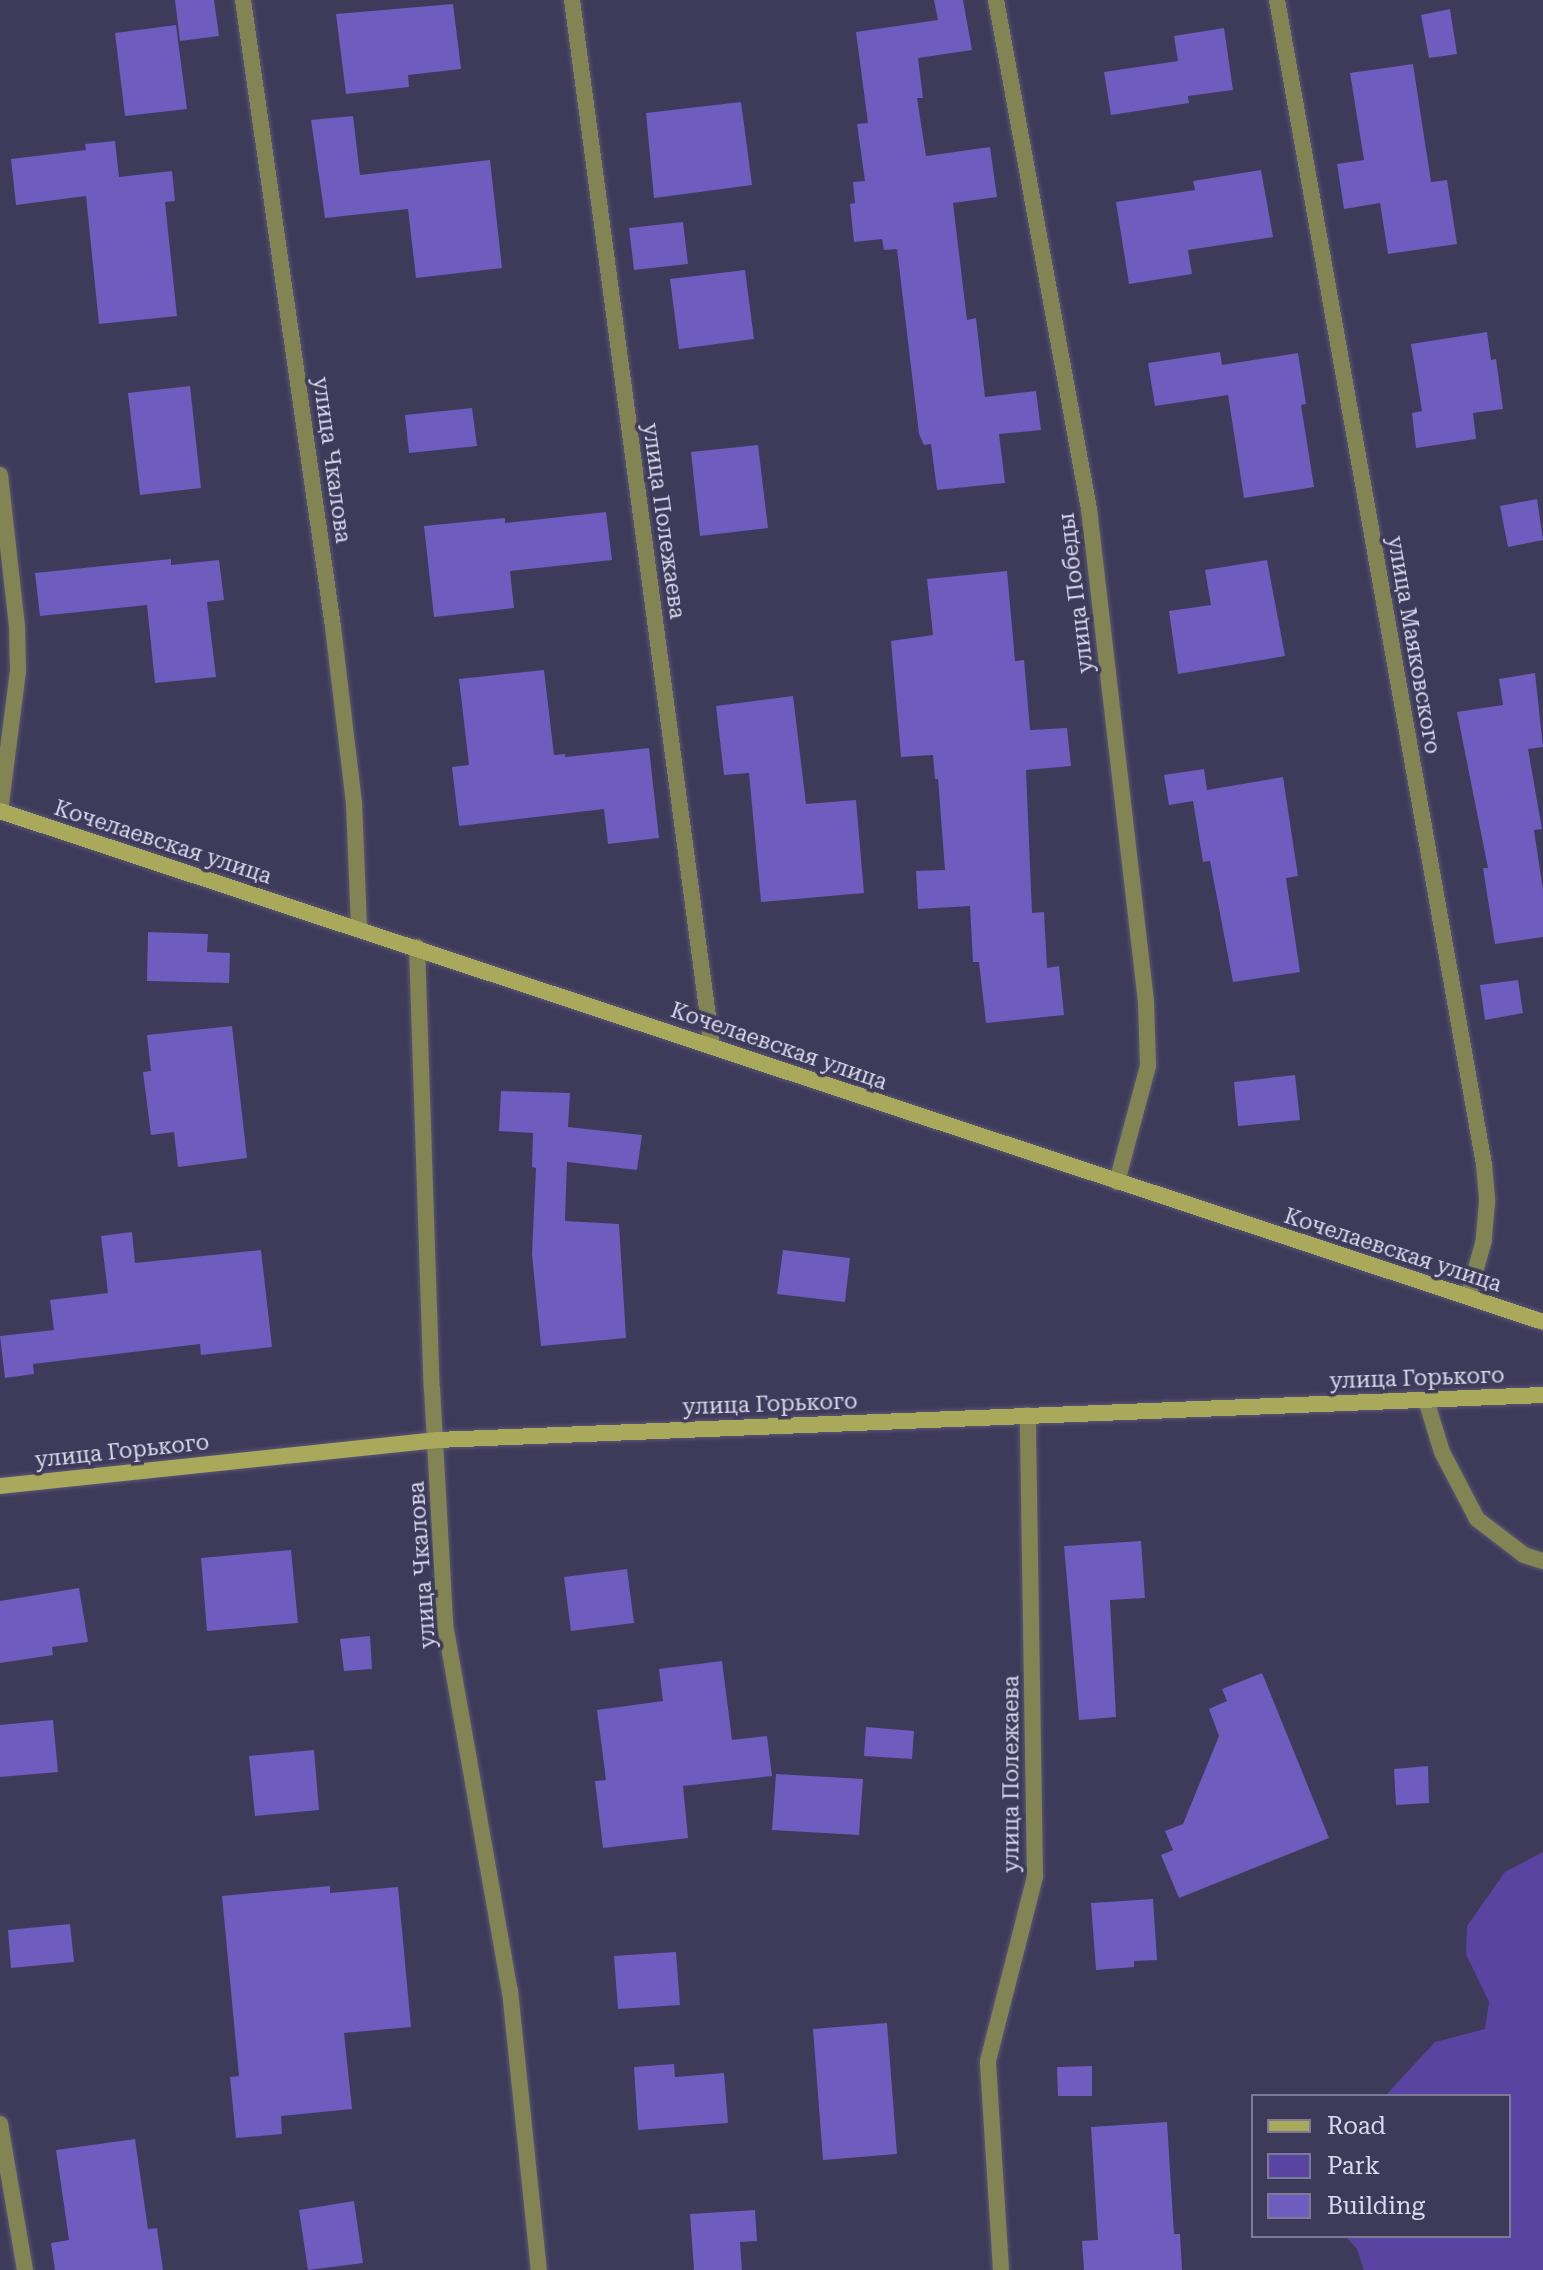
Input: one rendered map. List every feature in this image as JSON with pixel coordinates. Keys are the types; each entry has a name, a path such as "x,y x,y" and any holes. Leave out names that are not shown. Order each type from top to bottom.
{"street":[{"name":"улица Чкалова","path":"243,0 333,627 354,803 359,928"},
{"name":"улица Полежаева","path":"572,0 712,1047"},
{"name":"улица Победы","path":"996,0 1089,509 1146,1002 1148,1066 1117,1182"},
{"name":"улица Маяковского","path":"1277,0 1484,1164 1487,1202 1484,1240 1468,1297"},
{"path":"0,475 17,626 18,671 0,811"},
{"name":"Кочелаевская улица","path":"0,811 1543,1322"},
{"name":"улица Чкалова","path":"417,947 445,1624 510,1991 539,2270"},
{"name":"улица Горького","path":"0,1486 437,1440 1543,1395"},
{"path":"1426,1400 1442,1452 1477,1519 1524,1555 1543,1561"},
{"name":"улица Полежаева","path":"1001,2270 988,2061 1035,1876 1028,1415"},
{"path":"0,2124 25,2270"}],"green space":[{"path":"1543,1852 1543,2270 1364,2270 1357,2249 1347,2238 1511,2238 1511,2094 1387,2094 1435,2042 1485,2029 1489,2002 1466,1954 1467,1926 1505,1872"}],"building":[{"path":"175,0 214,0 219,36 180,41"},
{"path":"934,0 963,0 972,50 918,58 923,98 917,98 926,156 990,147 997,197 953,203 967,320 976,318 985,397 1036,391 1041,430 999,434 1005,483 937,490 931,444 924,445 919,434 897,249 884,250 882,239 854,242 850,204 855,203 853,182 865,181 857,124 868,123 856,32 938,20"},
{"path":"453,4 461,69 408,75 409,87 346,94 336,14"},
{"path":"1450,9 1457,54 1429,58 1421,15"},
{"path":"176,25 187,109 125,116 115,33"},
{"path":"1224,28 1233,90 1188,96 1189,103 1111,115 1104,72 1178,61 1174,36"},
{"path":"1413,64 1431,182 1447,180 1457,244 1388,254 1380,203 1344,209 1337,164 1364,160 1350,73"},
{"path":"741,102 752,185 654,198 646,113"},
{"path":"353,116 360,175 490,160 502,268 416,278 408,209 325,218 311,120"},
{"path":"115,141 119,177 172,171 175,201 165,202 177,316 99,324 86,196 16,205 11,159 86,150 85,144"},
{"path":"1261,170 1273,237 1188,250 1192,274 1129,284 1116,202 1195,190 1193,181"},
{"path":"683,222 688,264 634,270 629,228"},
{"path":"745,270 754,339 679,349 670,279"},
{"path":"1487,332 1491,360 1496,359 1503,409 1473,413 1476,439 1416,448 1412,413 1422,411 1411,344"},
{"path":"1220,352 1222,365 1298,353 1306,404 1301,405 1314,487 1244,498 1228,395 1155,406 1148,363"},
{"path":"190,386 201,488 140,495 128,393"},
{"path":"472,408 477,446 409,453 405,415"},
{"path":"758,445 768,528 700,536 691,452"},
{"path":"1537,499 1543,540 1508,547 1500,506"},
{"path":"606,512 612,560 510,571 514,608 434,617 424,526 505,518 505,523"},
{"path":"171,559 171,565 219,560 224,600 207,602 216,677 155,683 147,605 40,616 35,573"},
{"path":"1267,560 1285,656 1178,674 1169,611 1211,605 1205,570"},
{"path":"1007,571 1015,661 1024,660 1030,730 1067,728 1071,766 1026,770 1032,913 1044,912 1047,968 1059,966 1064,1015 986,1023 979,962 973,962 970,906 918,909 916,871 945,870 938,779 935,779 933,755 901,757 891,641 933,635 927,579"},
{"path":"544,670 554,755 565,754 565,757 649,748 659,838 608,844 604,809 459,826 452,767 469,765 459,679"},
{"path":"1535,673 1543,747 1528,749 1542,829 1534,830 1543,890 1543,937 1495,944 1483,868 1488,868 1457,712 1503,705 1499,679"},
{"path":"793,696 806,804 856,800 864,893 761,902 749,773 724,775 716,706"},
{"path":"1204,769 1207,790 1283,777 1298,876 1286,878 1300,972 1233,982 1210,861 1203,862 1193,801 1169,805 1164,775"},
{"path":"148,932 208,934 207,952 230,953 229,983 147,981"},
{"path":"1518,980 1523,1013 1485,1020 1480,985"},
{"path":"232,1026 247,1158 178,1167 174,1132 151,1135 143,1072 151,1071 147,1035"},
{"path":"1295,1075 1300,1120 1238,1126 1234,1082"},
{"path":"501,1091 570,1093 568,1127 642,1135 637,1170 567,1162 565,1221 619,1224 626,1338 541,1346 532,1254 536,1168 532,1167 533,1133 499,1131"},
{"path":"132,1232 135,1263 261,1250 272,1347 201,1355 200,1344 33,1364 34,1374 5,1378 0,1336 54,1330 50,1300 108,1293 101,1236"},
{"path":"783,1250 850,1258 845,1302 777,1294"},
{"path":"1141,1541 1145,1598 1110,1600 1116,1717 1079,1720 1064,1546"},
{"path":"291,1550 298,1623 207,1631 201,1558"},
{"path":"627,1569 634,1623 571,1631 564,1577"},
{"path":"79,1588 88,1642 52,1647 53,1655 0,1663 0,1601"},
{"path":"370,1636 372,1669 344,1671 340,1639"},
{"path":"722,1661 732,1740 767,1736 772,1776 683,1786 688,1838 603,1848 595,1781 606,1780 597,1710 663,1701 659,1669"},
{"path":"1262,1673 1329,1838 1179,1898 1161,1855 1173,1850 1165,1831 1183,1824 1219,1736 1209,1709 1227,1701 1222,1689"},
{"path":"53,1720 58,1772 0,1777 0,1725"},
{"path":"866,1727 914,1731 912,1759 864,1756"},
{"path":"314,1750 319,1810 255,1816 249,1756"},
{"path":"1428,1766 1429,1803 1396,1805 1394,1769"},
{"path":"776,1774 863,1779 859,1835 772,1830"},
{"path":"330,1886 330,1893 398,1887 411,2027 344,2033 352,2109 281,2116 282,2134 236,2138 230,2077 239,2076 222,1896"},
{"path":"1153,1899 1157,1960 1134,1961 1134,1967 1096,1970 1091,1903"},
{"path":"70,1924 74,1962 11,1968 8,1930"},
{"path":"676,1952 680,2005 618,2009 614,1956"},
{"path":"887,2023 897,2154 823,2160 813,2029"},
{"path":"674,2064 675,2077 724,2073 728,2123 638,2130 634,2067"},
{"path":"1092,2066 1092,2096 1058,2096 1057,2067"},
{"path":"1167,2122 1174,2234 1180,2234 1182,2270 1084,2270 1082,2241 1098,2240 1091,2127"},
{"path":"135,2139 148,2229 157,2228 163,2270 55,2270 51,2243 69,2240 56,2150"},
{"path":"354,2201 363,2263 308,2270 299,2210"},
{"path":"755,2210 757,2241 740,2242 742,2270 694,2270 690,2214"}]}
